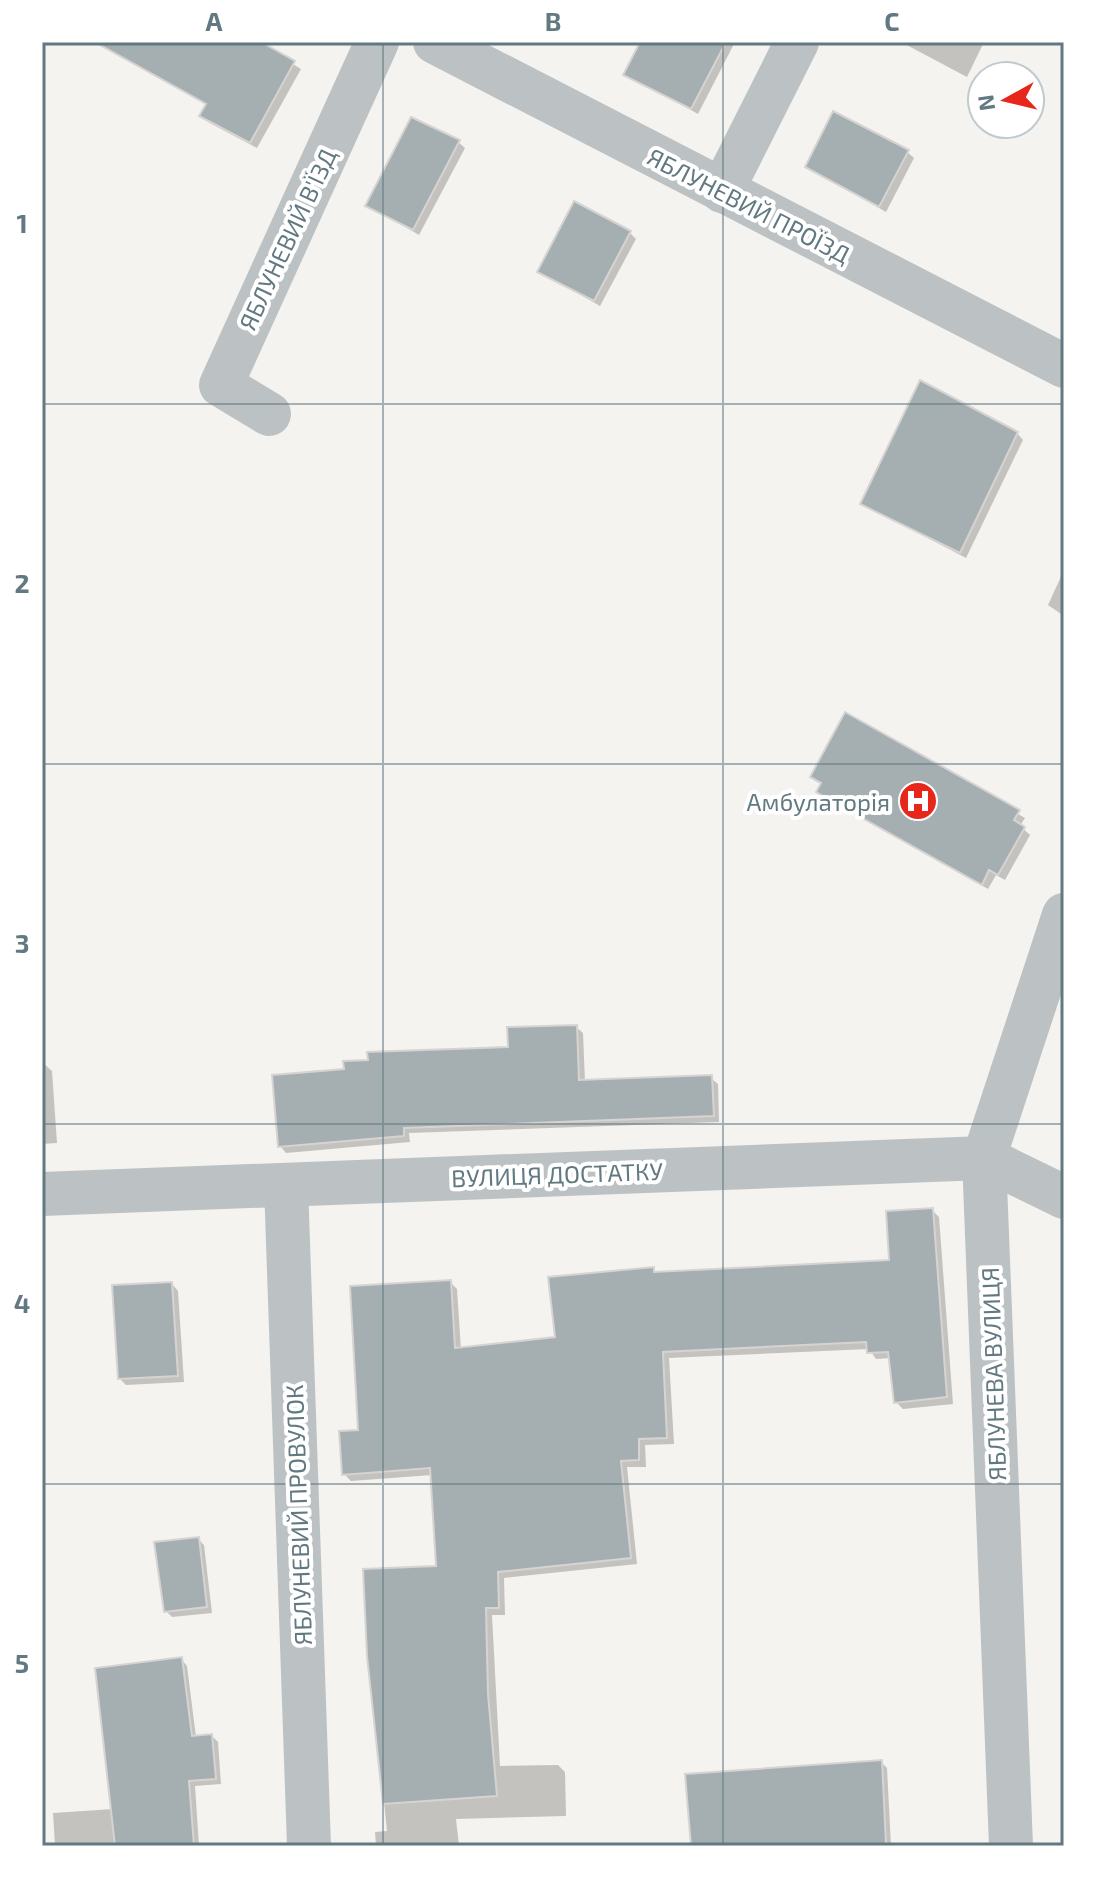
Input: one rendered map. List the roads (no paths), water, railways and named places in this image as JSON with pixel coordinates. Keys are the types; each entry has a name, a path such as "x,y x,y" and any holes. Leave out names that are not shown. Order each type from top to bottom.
{"street":[{"name":"ЯБЛУНЕВИЙ В'ЇЗД","path":"269,414 221,385 377,42"},
{"name":"ЯБЛУНЕВИЙ ПРОЇЗД","path":"435,42 1064,366"},
{"path":"722,191 797,42"},
{"name":"ЯБЛУНЕВА ВУЛИЦЯ","path":"1011,1846 984,1158 1064,915"},
{"name":"ВУЛИЦЯ ДОСТАТКУ","path":"42,1194 984,1158 1064,1197"},
{"name":"ЯБЛУНЕВИЙ ПРОВУЛОК","path":"286,1185 309,1846"}],"place":[{"name":"Амбулаторія","path":"918,801"}]}
